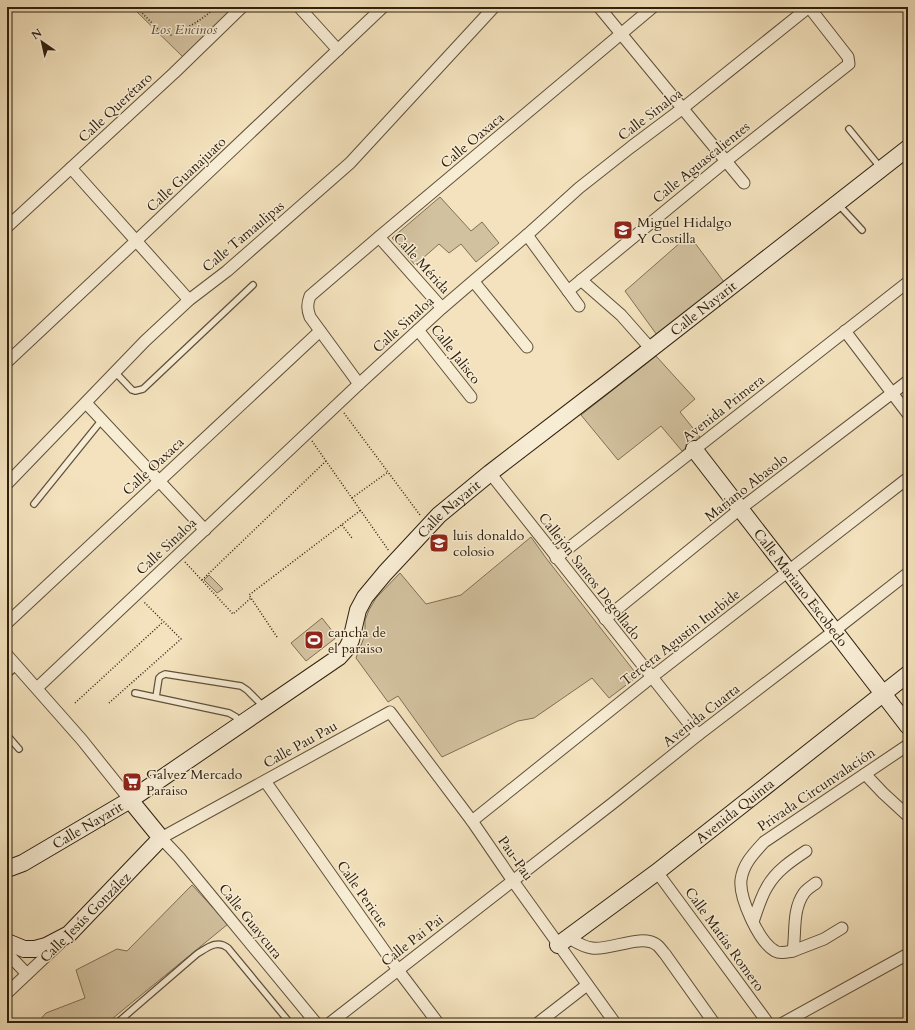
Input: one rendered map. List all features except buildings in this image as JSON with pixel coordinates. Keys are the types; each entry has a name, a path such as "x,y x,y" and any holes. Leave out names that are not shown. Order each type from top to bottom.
{"street":[{"name":"Calle Querétaro","path":"7,227 174,73 242,7"},
{"path":"299,7 338,50"},
{"name":"Calle Guanajuato","path":"7,362 383,7"},
{"name":"Calle Tamaulipas","path":"7,484 145,341 189,300 227,271 350,163 494,7"},
{"path":"598,7 744,183"},
{"name":"Calle Oaxaca","path":"7,623 320,331 310,317 308,310 310,296 653,7"},
{"name":"Calle Aguascalientes","path":"568,291 726,161 849,64 848,57 809,7"},
{"name":"Calle Sinaloa","path":"37,688 359,384 442,308 474,282 579,188 683,108 809,7"},
{"name":"Calle Nayarit","path":"7,869 22,863 130,800 339,657 347,648 351,640 358,610 365,597 439,514 908,148"},
{"path":"71,168 189,300"},
{"path":"527,235 579,306"},
{"name":"Calle Mérida","path":"379,237 442,308"},
{"path":"581,280 621,315 651,349"},
{"path":"474,282 527,347"},
{"name":"Avenida Primera","path":"556,558 908,282"},
{"name":"Calle Jalisco","path":"418,330 471,397"},
{"path":"320,331 359,384"},
{"path":"845,331 908,414"},
{"name":"Mariano Abasolo","path":"605,619 740,509 908,381"},
{"path":"86,403 101,421 205,530"},
{"name":"Calle Mariano Escobedo","path":"694,449 908,726"},
{"name":"Callejón Santos Degollado","path":"490,473 698,736"},
{"name":"Tercera Agustin Iturbide","path":"472,820 908,478"},
{"name":"Avenida Cuarta","path":"513,880 908,573"},
{"path":"7,655 82,740 162,838"},
{"name":"Avenida Quinta","path":"564,941 657,872 908,674"},
{"name":"Pau-Pau","path":"390,712 472,820 513,880 564,941 587,984 615,1023"},
{"name":"Calle Pau Pau","path":"162,838 390,712"},
{"name":"Privada Circunvalación","path":"793,951 775,951 762,937 753,922 741,893 741,881 744,868 764,842 908,745"},
{"path":"865,774 908,816"},
{"name":"Calle Pericue","path":"265,781 398,970 438,1023"},
{"name":"Calle Jesús González","path":"7,993 69,934 162,838"},
{"name":"Calle Guaycura","path":"162,838 179,856 316,1023"},
{"path":"753,922 766,888 773,877 787,864 806,851"},
{"name":"Calle Matías Romero","path":"657,872 768,1023"},
{"name":"Calle Pai Pai","path":"330,1023 513,880"},
{"path":"816,883 805,892 799,902 796,915 793,951 824,939 842,928"},
{"path":"7,942 24,949 35,949 46,946 69,934"},
{"path":"564,941 593,948 650,941 665,954 714,1023"},
{"path":"7,953 28,974"},
{"path":"783,1023 908,954"},
{"path":"538,1023 587,984"}],"lane":[{"path":"848,128 881,169"},
{"path":"838,203 862,230"},
{"path":"115,372 132,390 135,391 142,389 253,285"},
{"path":"34,504 101,421"},
{"path":"7,675 17,666"},
{"path":"156,698 159,678 165,674 241,686 247,690 264,708"},
{"path":"135,693 229,713 236,717 242,724"},
{"path":"7,735 19,749"},
{"path":"117,1023 197,954 217,943 223,944 228,948 290,1023"}],"path":[{"path":"136,7 159,30 171,35 188,28 208,15 216,7"},
{"path":"344,412 422,518"},
{"path":"307,434 396,561"},
{"path":"202,580 326,461"},
{"path":"352,498 388,472"},
{"path":"277,637 249,595 361,510"},
{"path":"342,525 352,538"},
{"path":"184,562 233,614 251,598"},
{"path":"109,703 181,639 137,594"},
{"path":"75,703 163,621"}],"green space":[{"name":"Los Encinos","path":"132,7 237,7 184,58"},
{"path":"440,197 471,231 482,222 499,243 476,262 461,244 449,253 439,244 415,265 392,238"},
{"path":"689,235 724,282 657,335 625,291"},
{"path":"656,356 695,399 680,412 700,437 682,451 661,426 618,460 581,415"},
{"path":"531,537 638,676 609,698 592,678 534,718 518,721 442,757 398,696 388,702 356,658 365,635 365,620 369,610 376,598 400,573 426,604 461,595"},
{"path":"209,575 223,589 217,593 204,580"},
{"name":"cancha de el paraiso","path":"322,618 337,637 306,661 291,643"},
{"path":"192,885 228,924 107,1023 37,1023 46,1013 85,998 76,970 117,949 127,951"}],"place":[{"name":"Miguel Hidalgo Y Costilla","path":"623,230"},
{"name":"luis donaldo colosio","path":"439,543"},
{"name":"cancha de el paraiso","path":"314,640"},
{"name":"Galvez Mercado Paraiso","path":"132,782"}]}
